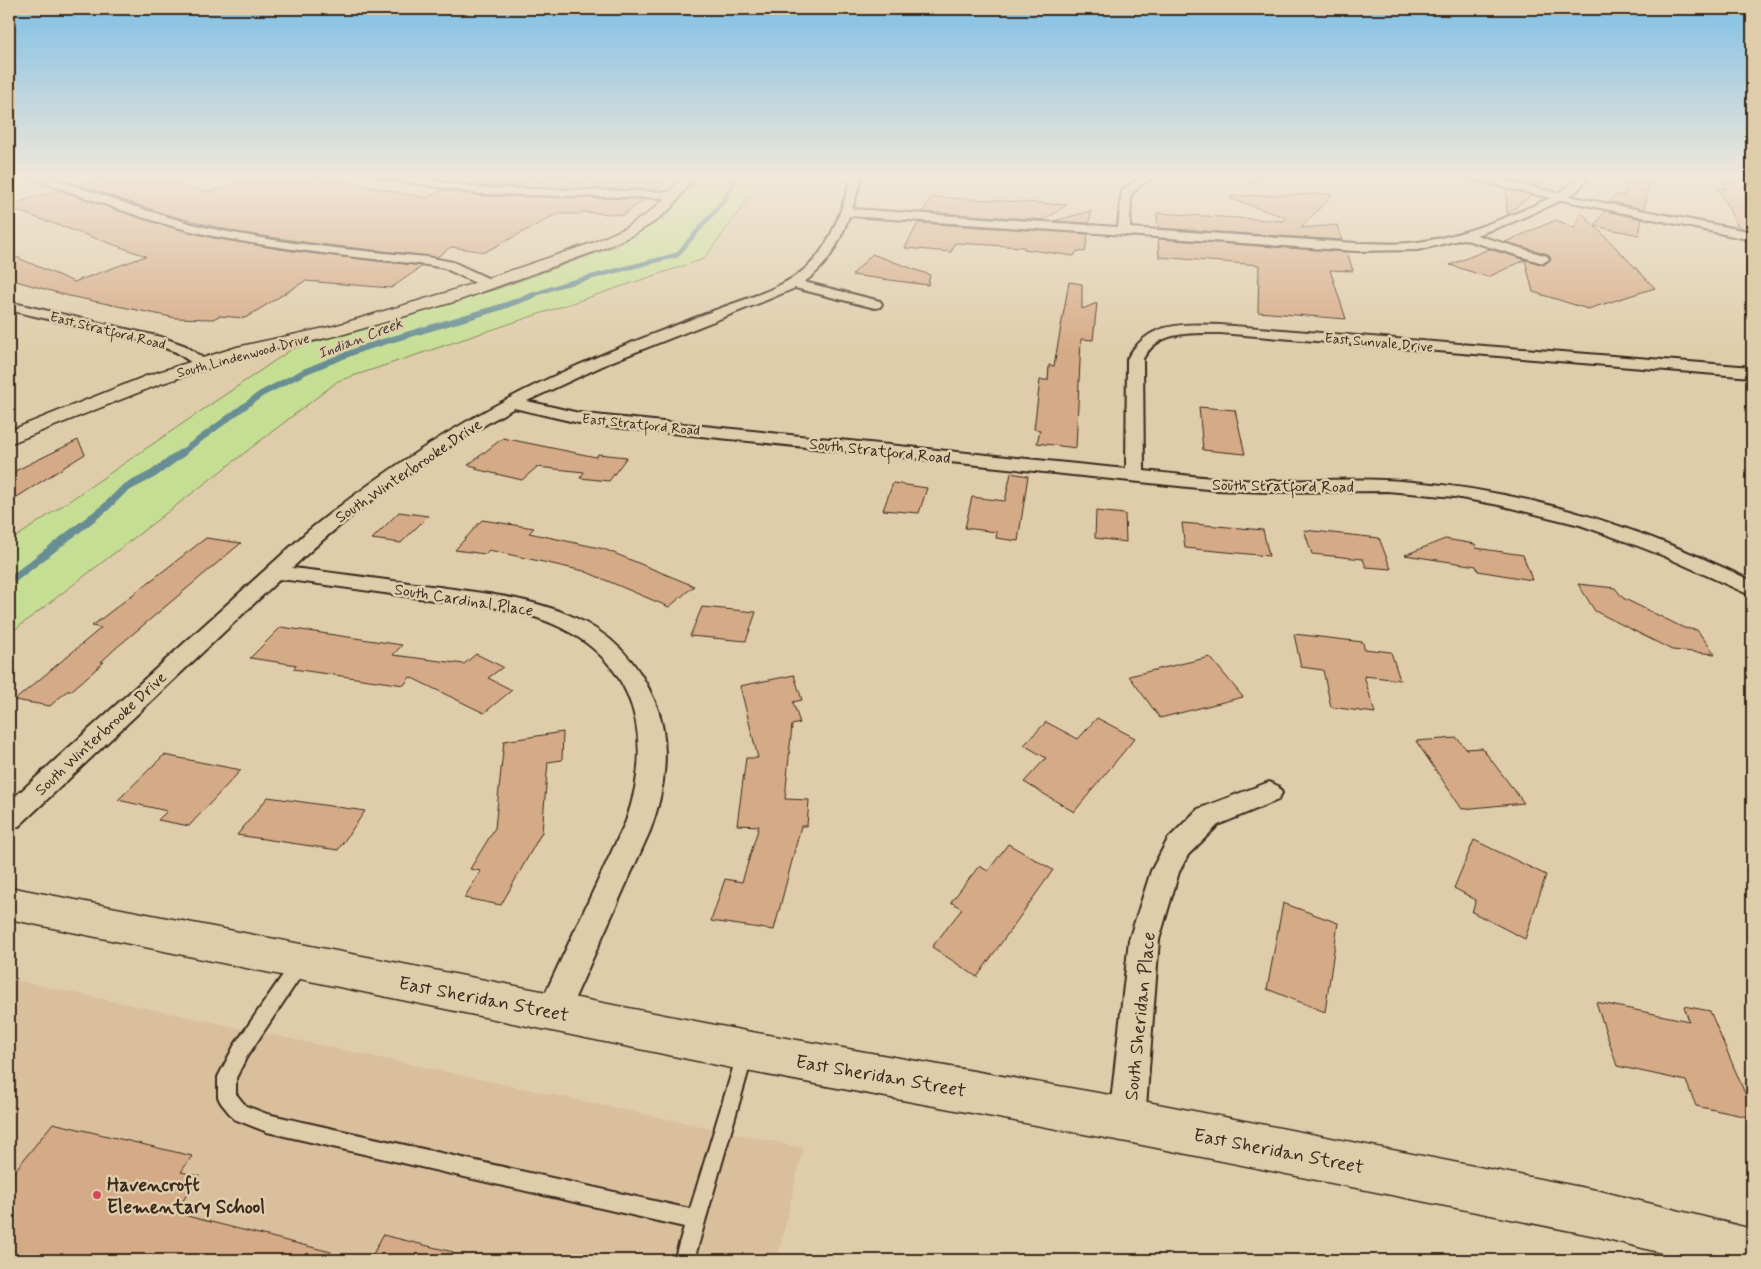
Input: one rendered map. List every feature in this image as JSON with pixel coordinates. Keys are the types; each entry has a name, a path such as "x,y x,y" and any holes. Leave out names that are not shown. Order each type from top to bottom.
{"street":[{"path":"224,234 294,247 427,261 448,265 489,284"},
{"name":"South Lindenwood Drive","path":"9,438 103,398 203,364 244,351 338,330 489,284 611,240 621,234"},
{"name":"South Winterbrooke Drive","path":"9,818 315,535 374,489 431,450 513,403 589,365 761,298 792,283 809,273 826,255 835,234"},
{"path":"1174,234 1389,248 1417,246 1464,235 1543,260"},
{"path":"792,283 874,304"},
{"name":"East Stratford Road","path":"12,309 156,340 181,349 203,364"},
{"name":"East Sunvale Drive","path":"1135,476 1135,359 1140,347 1150,338 1167,332 1186,329 1240,331 1752,372"},
{"name":"East Stratford Road","path":"513,403 579,418 769,438"},
{"name":"South Stratford Road","path":"769,438 1243,487 1408,487 1450,491 1547,511 1604,528 1668,550 1752,589"},
{"name":"South Cardinal Place","path":"275,572 507,603 548,614 584,631 615,655 628,670 646,706 651,728 653,751 646,802 633,836 553,1011"},
{"name":"South Sheridan Place","path":"1128,1120 1144,940 1166,871 1178,847 1208,817 1269,792"},
{"name":"East Sheridan Street","path":"9,903 746,1051 1128,1120 1596,1213 1752,1253"}],"lane":[{"path":"302,962 240,1052 227,1077 227,1097 240,1113 267,1123 696,1220"},
{"path":"684,1260 746,1051"}],"shaded area":[{"path":"9,979 803,1148 777,1260 9,1260"}],"green space":[{"path":"636,234 722,234 704,259 338,381 9,634 9,542 292,349 497,289 613,247"}],"building":[{"path":"84,234 199,234 293,251 423,266 391,288 305,281 245,318 219,316 213,319 176,318 69,296 9,279 9,254 74,282 146,256"},
{"path":"251,234 519,234 485,252 451,247 437,257 318,244"},
{"path":"912,234 1088,234 1085,252 1077,251 1074,256 1024,249 1024,247 955,243 951,252 905,248"},
{"path":"1253,234 1340,234 1342,240"},
{"path":"1523,234 1603,234 1655,288 1588,309 1533,292 1525,260 1488,277 1450,265 1489,249 1544,265 1551,259 1548,254 1505,242"},
{"path":"1158,239 1347,252 1353,271 1330,270 1346,319 1258,312 1259,265 1159,257"},
{"path":"872,254 930,275 928,285 852,275"},
{"path":"1069,282 1082,284 1082,309 1097,303 1093,340 1081,339 1076,448 1037,443 1040,430 1034,429 1040,380 1048,380 1049,365 1054,366"},
{"path":"1199,407 1235,410 1245,454 1203,450"},
{"path":"503,438 596,457 598,454 627,457 609,481 580,478 584,472 537,467 522,480 475,469 478,467 468,465"},
{"path":"78,440 85,454 9,502 9,474"},
{"path":"1011,473 1028,476 1018,541 996,538 997,532 965,528 972,497 1005,501"},
{"path":"893,483 927,488 919,513 883,510"},
{"path":"1096,511 1125,514 1126,542 1095,538"},
{"path":"399,512 428,516 401,543 372,539"},
{"path":"482,520 534,528 529,533 604,549 694,586 669,607 584,571 489,550 485,554 455,550"},
{"path":"1182,523 1263,530 1269,556 1185,548"},
{"path":"1304,530 1379,538 1391,569 1366,567 1363,559 1312,554"},
{"path":"206,538 241,543 116,648 101,662 104,662 71,691 67,691 50,706 15,700 101,628 92,626"},
{"path":"1445,539 1475,544 1476,548 1523,555 1532,580 1478,571 1476,566 1405,555"},
{"path":"1578,584 1615,588 1623,598 1684,628 1697,630 1715,654 1672,650 1595,611"},
{"path":"702,607 756,612 746,641 690,636"},
{"path":"281,627 402,645 393,655 464,664 476,654 503,667 488,678 512,690 484,713 410,677 404,685 293,669 297,665 250,658"},
{"path":"1294,634 1363,642 1364,649 1391,652 1400,680 1364,676 1375,713 1331,707 1323,670 1301,667"},
{"path":"1210,657 1243,697 1160,718 1129,676"},
{"path":"794,675 802,700 793,702 800,723 792,725 785,799 809,800 807,826 801,826 774,930 711,921 725,879 742,882 759,826 737,825 746,758 758,758 740,686"},
{"path":"1097,718 1135,738 1074,812 1024,782 1046,758 1024,745 1046,722 1078,739"},
{"path":"563,732 562,760 548,762 542,832 501,905 464,898 481,871 470,869 495,828 504,741"},
{"path":"1457,738 1466,749 1482,748 1524,803 1462,809 1416,741"},
{"path":"164,755 241,770 189,826 158,820 167,811 118,800"},
{"path":"268,797 365,811 338,850 237,835"},
{"path":"1474,840 1546,875 1525,939 1472,912 1476,900 1454,888"},
{"path":"1008,844 1053,870 977,977 932,947 962,909 951,902 979,866 988,871"},
{"path":"1283,903 1338,923 1325,1012 1267,989"},
{"path":"1596,1002 1689,1021 1684,1006 1710,1011 1752,1110 1752,1118 1696,1106 1686,1081 1617,1066"},
{"name":"Havencroft Elementary School","path":"53,1123 192,1156 181,1172 199,1176 175,1213 331,1252 330,1260 9,1260 9,1178"},
{"path":"383,1235 453,1252 452,1260 370,1260"}],"waterway":[{"name":"Indian Creek","path":"530,296 561,285 677,255 695,234"},
{"name":"Indian Creek","path":"181,453 261,394 306,371 363,348 501,307 534,295"},
{"name":"Indian Creek","path":"9,582 106,507 124,489 153,474 183,452"}],"place":[{"name":"Havencroft Elementary School","path":"97,1195"}]}
